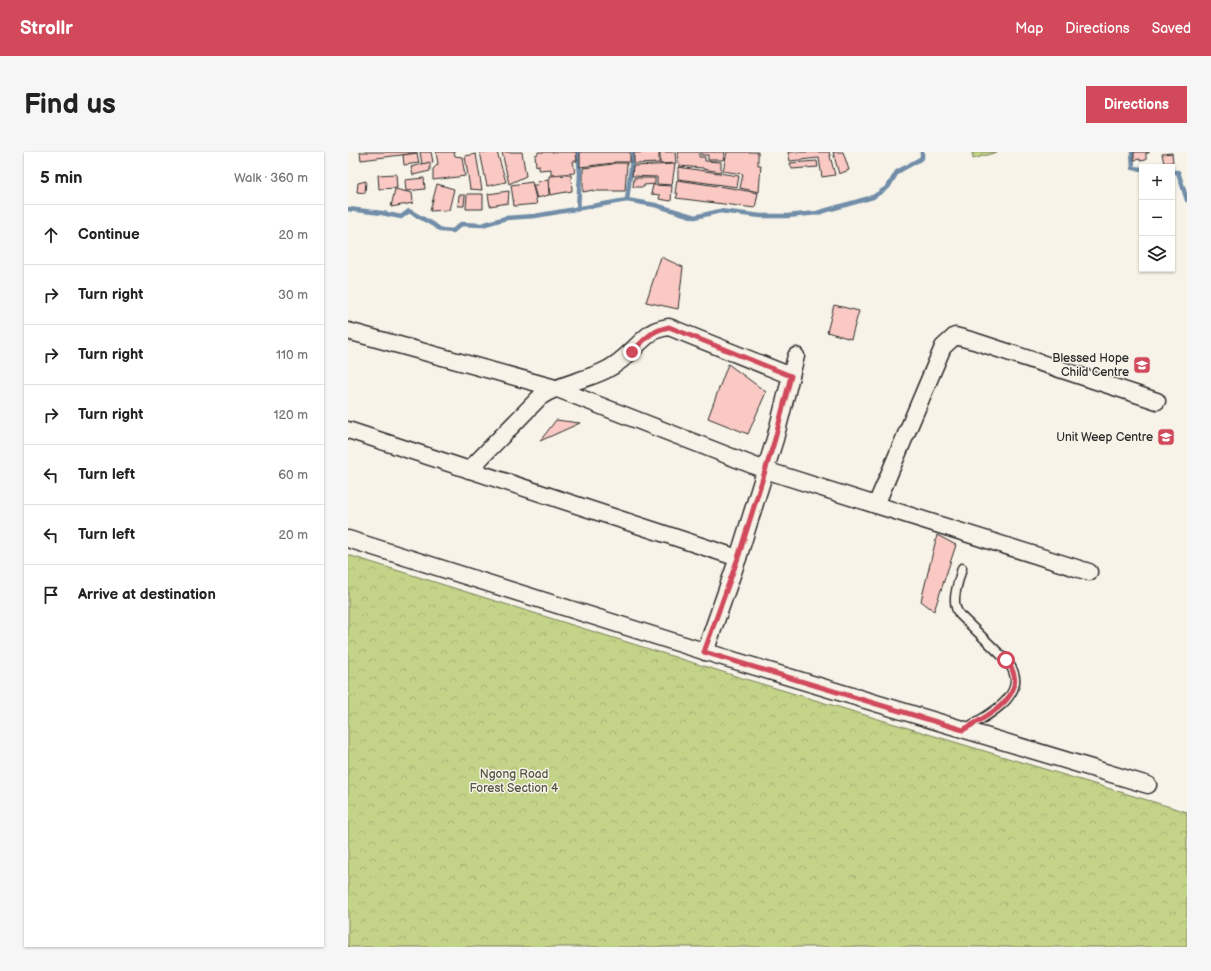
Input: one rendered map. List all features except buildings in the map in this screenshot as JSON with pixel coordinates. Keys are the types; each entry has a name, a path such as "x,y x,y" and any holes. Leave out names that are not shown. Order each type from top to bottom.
{"street":[{"path":"469,470 540,397 554,388 606,370 622,360 656,330 669,327 791,376"},
{"path":"348,331 554,388 765,470 1089,572"},
{"path":"876,505 943,347 955,336 1157,401"},
{"path":"704,652 738,558 775,439 796,356"},
{"path":"348,430 738,558"},
{"path":"348,538 704,652 1148,785"}],"lane":[{"path":"962,568 955,595 956,609 960,615 1006,660 1012,667 1015,677 1014,686 1004,704 993,713 963,730"}],"green space":[{"path":"972,152 997,152 973,159"},
{"name":"Ngong Road Forest Section 4","path":"348,555 742,678 1187,812 1187,947 348,947"}],"waterway":[{"path":"578,152 580,174 578,209"},
{"path":"627,200 633,152"},
{"path":"348,209 401,217 409,211 441,230 453,231 461,224 482,225 506,218 535,216 627,200 655,205 695,217 720,211 761,216 787,216 817,213 873,197 888,187 897,172 922,158 922,152"},
{"path":"1132,152 1133,168 1139,169"},
{"path":"1175,172 1178,172 1187,200"}],"place":[{"name":"Blessed Hope Child Centre","path":"1142,365"},
{"name":"Unit Weep Centre","path":"1166,437"}],"route":[{"path":"632,352 651,333 656,330 669,327 791,376 775,439 738,558 704,652 963,730 993,713 1004,704 1014,686 1015,677 1012,667 1006,660"}]}
